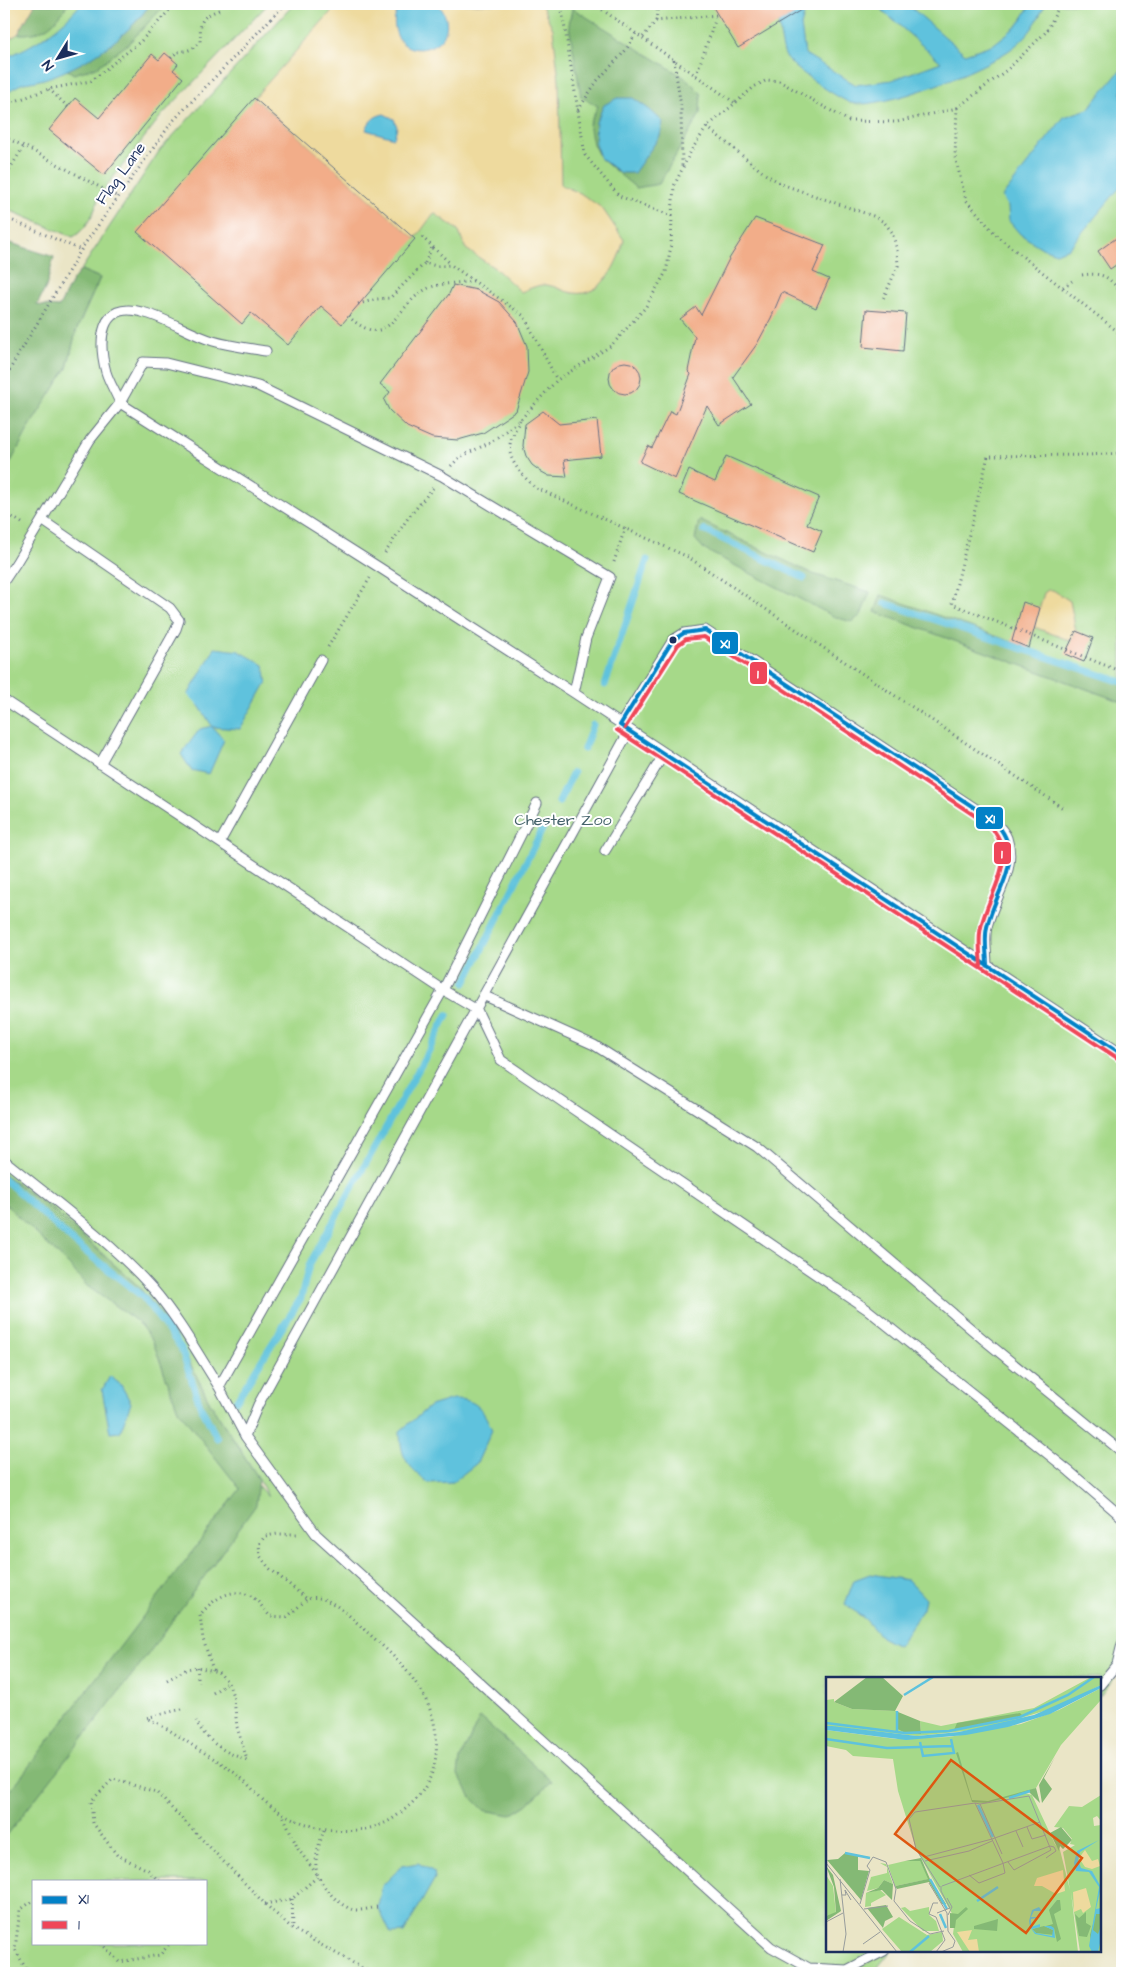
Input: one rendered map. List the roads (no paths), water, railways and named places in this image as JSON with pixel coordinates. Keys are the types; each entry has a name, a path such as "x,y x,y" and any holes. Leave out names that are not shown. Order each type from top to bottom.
{"lane":[{"path":"266,351 213,341 142,312 123,310 110,316 105,321 102,354 106,374 120,403 574,693 1122,1054"},
{"path":"4,580 90,440 120,403 143,362 166,363 258,386 442,476 610,577 586,638 574,693"},
{"path":"42,520 170,608 179,620 172,636 100,764"},
{"path":"620,725 673,640 684,632 705,630 713,635 993,820 1007,837 1010,854 1008,875 992,910 986,930 988,966"},
{"path":"220,842 321,660"},
{"path":"4,700 443,990 477,1010 501,1060 868,1310 1063,1466 1122,1517"},
{"path":"245,1436 258,1405 629,731"},
{"path":"605,851 664,754"},
{"path":"219,1387 443,990 537,803"},
{"path":"484,996 594,1045 757,1147 983,1339 1122,1452"},
{"path":"4,1160 104,1240 153,1290 176,1321 219,1387 245,1436 316,1534 771,1946 810,1968 847,1970 882,1952"},
{"path":"1101,1684 1117,1664 1122,1644"}],"water":[{"path":"81,4 150,4 117,40 89,59 59,74 21,84 4,94 4,58 46,36 65,21"},
{"path":"403,4 439,5 446,19 446,31 440,40 430,46 419,49 409,47 400,40 394,21 397,12"},
{"path":"875,4 907,4 965,54 994,44 1018,25 1031,4 1045,4 1029,32 1021,41 1002,55 935,85 886,100 866,104 851,103 816,83 786,57 778,23 806,7 801,26 805,54 856,85 892,80 941,62"},
{"path":"1122,71 1122,185 1069,248 1056,253 1042,248 1020,234 1009,221 1008,207 1002,197 1064,117 1088,109"},
{"path":"617,98 633,98 663,122 660,136 634,173 620,173 600,158 595,143 596,122 604,105"},
{"path":"384,114 394,119 397,127 394,138 366,130 372,119"},
{"path":"215,648 239,651 264,665 267,682 240,729 212,727 224,740 209,774 191,770 181,754 200,729 212,726 200,707 188,695"},
{"path":"110,1376 121,1385 131,1403 120,1432 110,1433 102,1390"},
{"path":"453,1399 468,1401 478,1407 486,1417 492,1430 477,1463 453,1482 428,1483 407,1461 402,1449 400,1431 430,1406"},
{"path":"870,1574 908,1580 925,1598 923,1609 898,1646 881,1637 865,1619 845,1604 854,1580"},
{"path":"418,1863 434,1872 435,1878 404,1933 391,1934 378,1907 382,1886 402,1866"}],"waterway":[{"path":"704,530 804,578"},
{"path":"605,685 647,560"},
{"path":"885,603 1122,682"},
{"path":"584,749 593,725"},
{"path":"559,802 573,773"},
{"path":"465,983 543,828"},
{"path":"236,1401 301,1298 309,1265 447,1015"},
{"path":"4,1179 76,1244 143,1297 181,1348 200,1405 217,1438"}],"park label":[{"name":"Chester Zoo","path":"563,819"}]}
